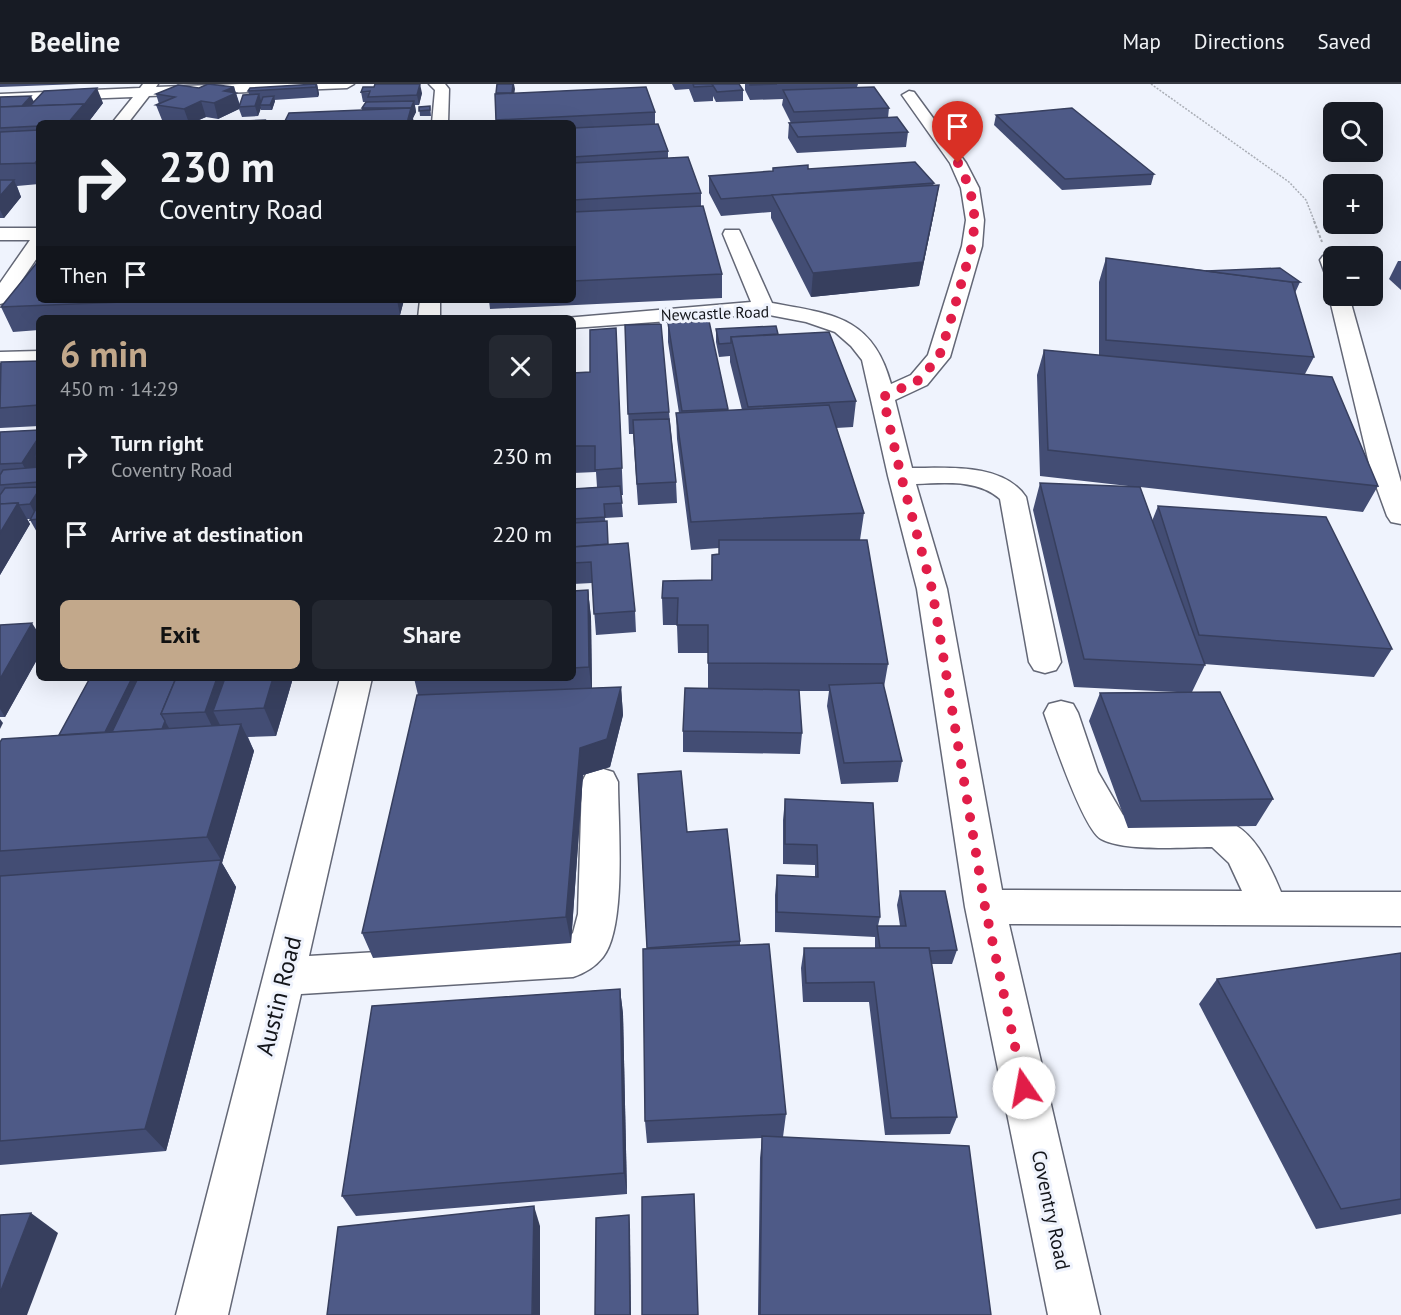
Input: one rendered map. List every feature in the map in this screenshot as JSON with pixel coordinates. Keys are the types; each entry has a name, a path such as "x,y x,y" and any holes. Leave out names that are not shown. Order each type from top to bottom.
{"street":[{"path":"0,98 149,88 347,84"},
{"path":"436,84 442,89 440,120"},
{"path":"122,120 149,88"},
{"path":"883,397 919,380 939,357 972,246 975,220 970,188 958,163 909,95"},
{"path":"0,234 36,234"},
{"path":"732,234 764,308"},
{"path":"0,298 36,246"},
{"path":"1342,306 1384,472 1401,516"},
{"name":"Newcastle Road","path":"576,322 727,309 764,308 810,315 843,327 859,341 873,360 883,397"},
{"path":"0,359 36,358"},
{"name":"Coventry Road","path":"883,397 901,476 932,589 985,907 1074,1315"},
{"path":"901,476 978,478 1007,489 1013,497 1046,662"},
{"name":"Austin Road","path":"202,1315 355,681"},
{"path":"1061,713 1082,772 1109,825 1115,829 1129,831 1224,834 1244,855 1268,908"},
{"path":"284,976 573,959 590,943 598,914 600,782"},
{"path":"985,907 1401,909"}],"path":[{"path":"1151,84 1290,182 1306,200 1323,246"}],"building":[{"path":"208,84 234,87 224,91 236,93 214,103 201,101 184,109 156,105 175,97 156,94 178,85 199,88"},
{"path":"316,84 316,87 248,91 250,88"},
{"path":"375,84 420,84 417,95 368,97 370,91 361,92 363,87 374,87"},
{"path":"497,84 513,84 512,93 496,93"},
{"path":"693,84 712,84 713,86 694,87"},
{"path":"712,84 739,84 743,90 717,92"},
{"path":"646,87 655,112 496,120 495,94"},
{"path":"874,87 889,108 794,112 783,90"},
{"path":"97,88 84,105 30,106 44,91"},
{"path":"259,94 255,106 239,107 243,95"},
{"path":"31,96 22,106 0,107 0,97"},
{"path":"274,96 270,105 260,105 263,97"},
{"path":"414,101 411,108 362,108 366,102"},
{"path":"84,104 71,120 36,120 36,126 0,128 0,107"},
{"path":"430,106 430,110 419,111 419,107"},
{"path":"411,108 408,120 286,120 289,113"},
{"path":"1072,108 1154,174 1065,179 996,115"},
{"path":"897,117 908,132 798,137 789,123"},
{"path":"658,124 668,151 576,157 576,128"},
{"path":"36,130 35,163 0,164 0,132"},
{"path":"688,157 701,193 576,200 576,163"},
{"path":"915,162 934,183 721,199 709,176 773,171 773,168 808,165 808,169"},
{"path":"0,180 14,180 0,196"},
{"path":"939,185 923,262 813,273 772,195"},
{"path":"703,206 722,274 576,281 576,212"},
{"path":"1106,258 1292,282 1314,357 1106,340"},
{"path":"36,264 36,303 98,303 1,307"},
{"path":"1280,268 1300,282 1206,271"},
{"path":"709,321 728,409 682,411 668,323"},
{"path":"661,324 669,412 628,414 625,325"},
{"path":"776,326 778,334 731,337 731,343 719,344 716,329"},
{"path":"616,328 622,468 595,470 595,446 576,446 576,373 590,372 590,330"},
{"path":"829,332 856,401 748,407 731,337"},
{"path":"1044,350 1332,377 1378,486 1048,450"},
{"path":"36,361 36,405 0,408 1,362"},
{"path":"829,405 864,513 691,522 676,413"},
{"path":"669,419 676,482 637,484 633,420"},
{"path":"36,430 36,442 22,463 0,464 0,432"},
{"path":"36,467 36,482 0,485 0,475 3,470"},
{"path":"1040,483 1140,487 1205,665 1084,659"},
{"path":"620,486 622,503 604,504 605,517 576,519 576,489"},
{"path":"36,487 36,495 30,504 0,504 0,495 5,488"},
{"path":"18,503 0,533 0,504"},
{"path":"1158,506 1326,517 1392,649 1199,635"},
{"path":"36,509 36,519 30,520"},
{"path":"607,521 608,544 576,547 576,523"},
{"path":"719,540 867,540 888,664 708,663 708,625 677,625 678,598 662,598 663,581 712,580 712,555 719,554"},
{"path":"628,543 635,611 594,614 591,562 576,563 576,547"},
{"path":"588,590 589,667 576,668 576,591"},
{"path":"32,623 0,679 0,625"},
{"path":"88,681 130,681 105,732 59,735"},
{"path":"137,681 175,681 161,714 165,721 162,729 112,732"},
{"path":"175,681 216,681 205,712 161,714"},
{"path":"224,681 272,681 264,708 213,711"},
{"path":"883,683 902,761 844,763 829,685"},
{"path":"621,687 607,739 580,748 566,917 362,933 417,695"},
{"path":"685,688 799,690 802,733 683,731"},
{"path":"1220,692 1273,799 1141,801 1100,693"},
{"path":"241,724 207,837 0,851 0,742 2,739"},
{"path":"681,771 687,832 727,829 740,941 647,948 638,774"},
{"path":"785,799 873,803 880,917 777,912 777,875 818,877 817,845 785,844"},
{"path":"221,860 145,1129 0,1141 0,876"},
{"path":"900,891 945,891 957,950 880,948 877,926 906,926"},
{"path":"769,944 786,1114 645,1121 643,949"},
{"path":"804,948 929,948 957,1117 891,1118 874,982 806,983"},
{"path":"1401,953 1401,1199 1341,1209 1217,979"},
{"path":"620,989 624,1173 342,1196 372,1006"},
{"path":"762,1136 969,1146 991,1315 760,1315"},
{"path":"694,1194 698,1315 642,1315 642,1197"},
{"path":"534,1206 532,1315 327,1315 338,1227"},
{"path":"31,1213 0,1293 0,1215"},
{"path":"629,1215 630,1315 595,1315 596,1218"}],"route":[{"path":"958,163 970,188 975,220 972,246 949,326 939,357 919,380 883,397 901,476 932,589 985,907 1024,1088"}]}
